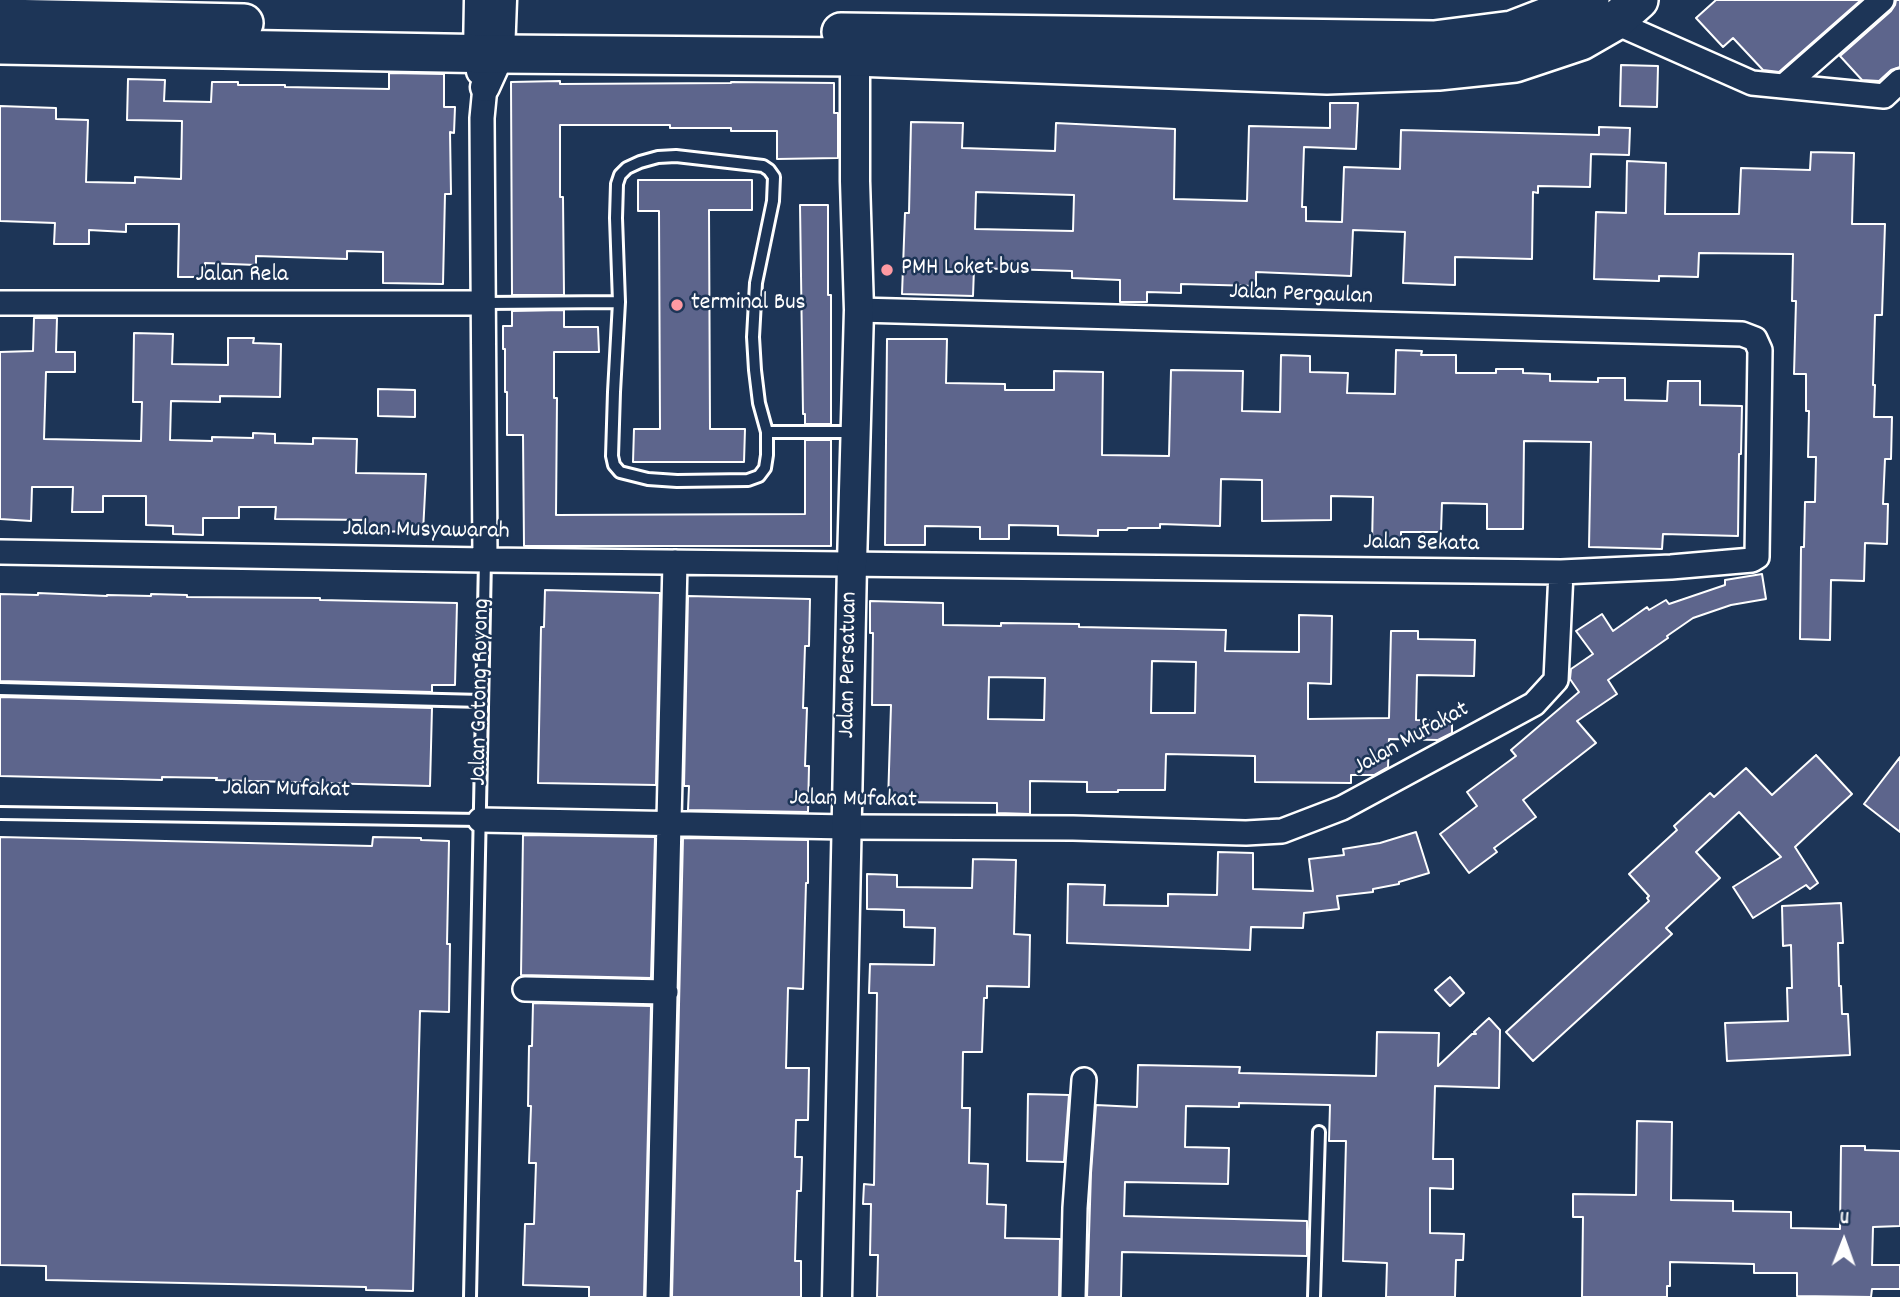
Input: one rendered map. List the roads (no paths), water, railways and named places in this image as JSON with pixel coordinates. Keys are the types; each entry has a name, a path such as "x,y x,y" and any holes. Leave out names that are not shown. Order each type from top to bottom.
{"highway":[{"path":"0,18 489,36 854,45 1434,40 1512,30 1604,5"},
{"path":"0,46 489,36"}],"street":[{"path":"1784,86 1882,0"},
{"path":"1604,5 1752,83 1884,96 1900,81"},
{"name":"Jalan Gotong Royong","path":"485,560 482,118 489,36"},
{"name":"Jalan Persatuan","path":"837,1297 859,310 854,45"},
{"name":"Jalan Rela","path":"0,303 484,303"},
{"name":"Jalan Pergaulan","path":"859,310 1742,334"},
{"name":"Jalan Sekata","path":"852,564 1561,572 1671,568 1752,560 1757,557 1760,350 1755,340 1742,334"},
{"name":"Jalan Musyawarah","path":"0,552 852,564"},
{"path":"658,1297 675,562"},
{"name":"Jalan Mufakat","path":"480,820 1247,833 1282,831 1342,808 1534,704 1556,680 1561,572"},
{"path":"525,989 666,992"},
{"path":"1073,1297 1075,1208 1084,1080"}],"lane":[{"path":"676,156 763,166 769,170 774,177 775,189 756,283 753,337 759,403 767,432 765,468 759,476 748,480 648,479 620,472 614,465 612,456 619,302 617,184 620,175 627,168 649,159 676,156"},
{"path":"484,303 619,302"},
{"path":"767,432 856,432"},
{"name":"Jalan Gotong Royong","path":"470,1297 485,560"},
{"path":"0,689 482,701"},
{"name":"Jalan Mufakat","path":"0,813 480,820"},
{"path":"1314,1297 1319,1132"}],"place":[{"name":"PMH Loket bus","path":"887,270"},
{"name":"terminal Bus","path":"677,305"}]}
